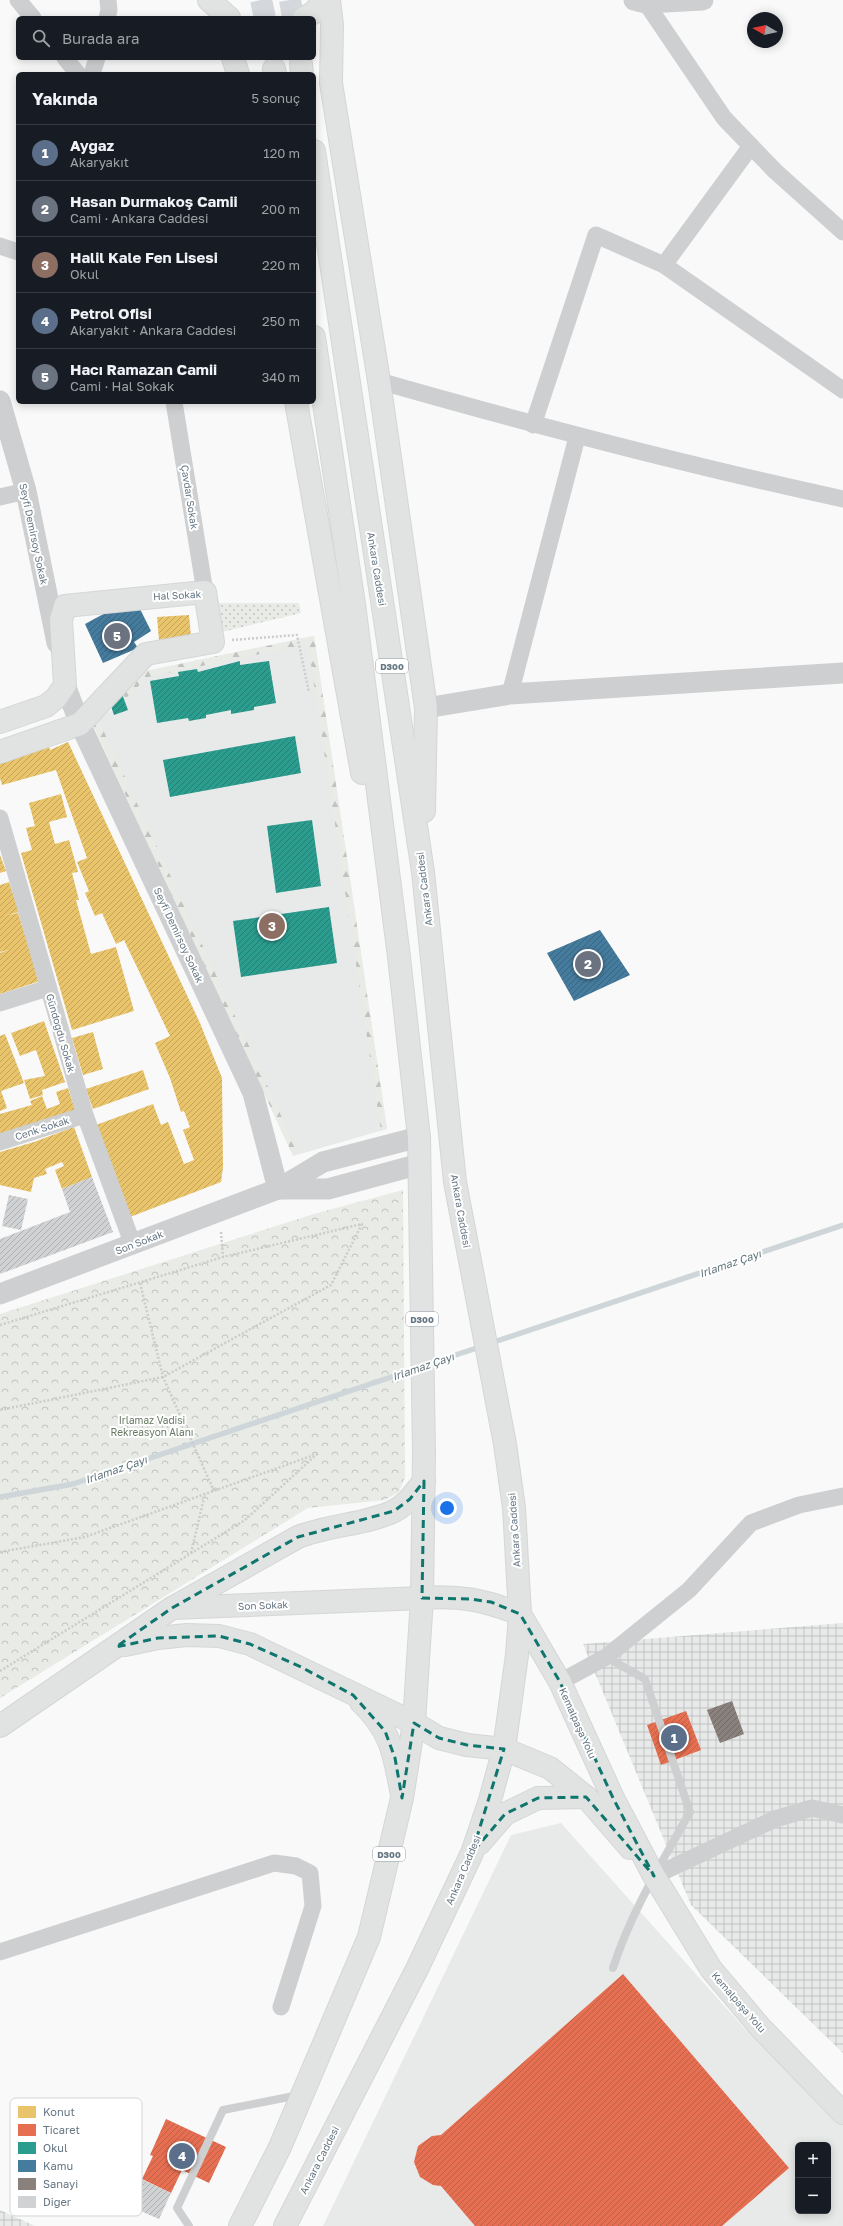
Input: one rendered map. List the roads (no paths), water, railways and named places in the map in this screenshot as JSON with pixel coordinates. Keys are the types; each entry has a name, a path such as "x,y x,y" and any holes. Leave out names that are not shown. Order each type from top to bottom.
{"main road":[{"path":"308,16 313,13 325,0"},
{"path":"329,0 332,25 331,83 378,382 426,708 423,872"},
{"path":"213,7 226,16"},
{"path":"234,60 237,72"},
{"name":"Ankara Caddesi","path":"285,2226 417,1969 472,1853 490,1800 504,1749 517,1655 520,1614 514,1508 505,1444 455,1182 423,872 316,164"},
{"name":"D300","path":"240,2226 280,2147 369,1936 402,1798 414,1723 422,1598 424,1454 419,1137 399,957 354,604 316,350"},
{"path":"296,404 363,782 399,957"},
{"name":"Hal Sokak","path":"63,677 61,620 65,606 205,592 213,642 146,654 80,724"},
{"path":"0,722 46,706 56,698 63,677"},
{"path":"0,752 80,724"},
{"path":"0,1726 172,1608 298,1537 318,1529 377,1517 394,1511 410,1499 424,1481"},
{"name":"Son Sokak","path":"172,1608 447,1596 491,1602 520,1614"},
{"name":"Kemalpaşa Yolu","path":"520,1614 560,1682 613,1798 654,1876 711,1969 759,2026 843,2112"},
{"path":"116,1647 158,1638 219,1636 250,1644 301,1667 353,1695 414,1723"},
{"path":"353,1695 370,1712 385,1731 395,1758 402,1798"},
{"name":"Kemalpaşa Yolu","path":"414,1723 439,1738 467,1746 504,1749 550,1768 586,1797 654,1876"},
{"path":"472,1853 505,1814 538,1798 586,1797"}],"street":[{"path":"18,0 31,16"},
{"path":"108,0 109,10 108,16"},
{"path":"640,1 703,0"},
{"path":"640,1 724,118 775,171 843,232"},
{"path":"67,60 76,72"},
{"path":"93,72 96,60"},
{"path":"664,265 751,146"},
{"path":"533,425 596,235 664,265 843,390"},
{"path":"0,246 16,251"},
{"path":"378,382 577,437 727,474 843,499"},
{"name":"Çavdar Sokak","path":"174,404 205,592"},
{"name":"Seyfi Demirsoy Sokak","path":"1,408 26,491 63,677 80,724 253,1093 278,1189"},
{"path":"510,694 577,437"},
{"path":"0,497 26,491"},
{"path":"426,708 510,694 843,673"},
{"name":"Gündoğdu Sokak","path":"0,818 85,1115 133,1245"},
{"path":"0,1003 48,988"},
{"name":"Cenk Sokak","path":"0,1142 85,1115"},
{"path":"278,1189 323,1162 419,1137"},
{"path":"278,1189 328,1189 420,1175"},
{"name":"Son Sokak","path":"0,1294 278,1189"},
{"path":"560,1682 606,1657 690,1590 751,1523 799,1505 843,1496"},
{"path":"654,1876 775,1819 812,1808 843,1815"},
{"path":"0,1952 274,1863 296,1866 310,1873 313,1906 281,2007"}],"lane":[{"path":"606,1657 645,1679 690,1812 654,1876 623,1937 613,1968"},
{"path":"189,2226 177,2208 223,2110 302,2094"}],"waterway":[{"name":"Irlamaz Çayı","path":"491,1343 843,1225"},
{"name":"Irlamaz Çayı","path":"428,1364 483,1346"},
{"name":"Irlamaz Çayı","path":"0,1497 73,1484 418,1368"}],"tunnel":[{"path":"261,0 265,16"},
{"path":"290,0 293,16"}],"place":[{"name":"Hacı Ramazan Camii","path":"117,636"},
{"name":"Halil Kale Fen Lisesi","path":"272,926"},
{"name":"Hasan Durmakoş Camii","path":"588,964"},
{"name":"Aygaz","path":"674,1738"},
{"name":"Petrol Ofisi","path":"182,2156"}],"park label":[{"name":"Irlamaz Vadisi Rekreasyon Alanı","path":"152,1426"}]}
